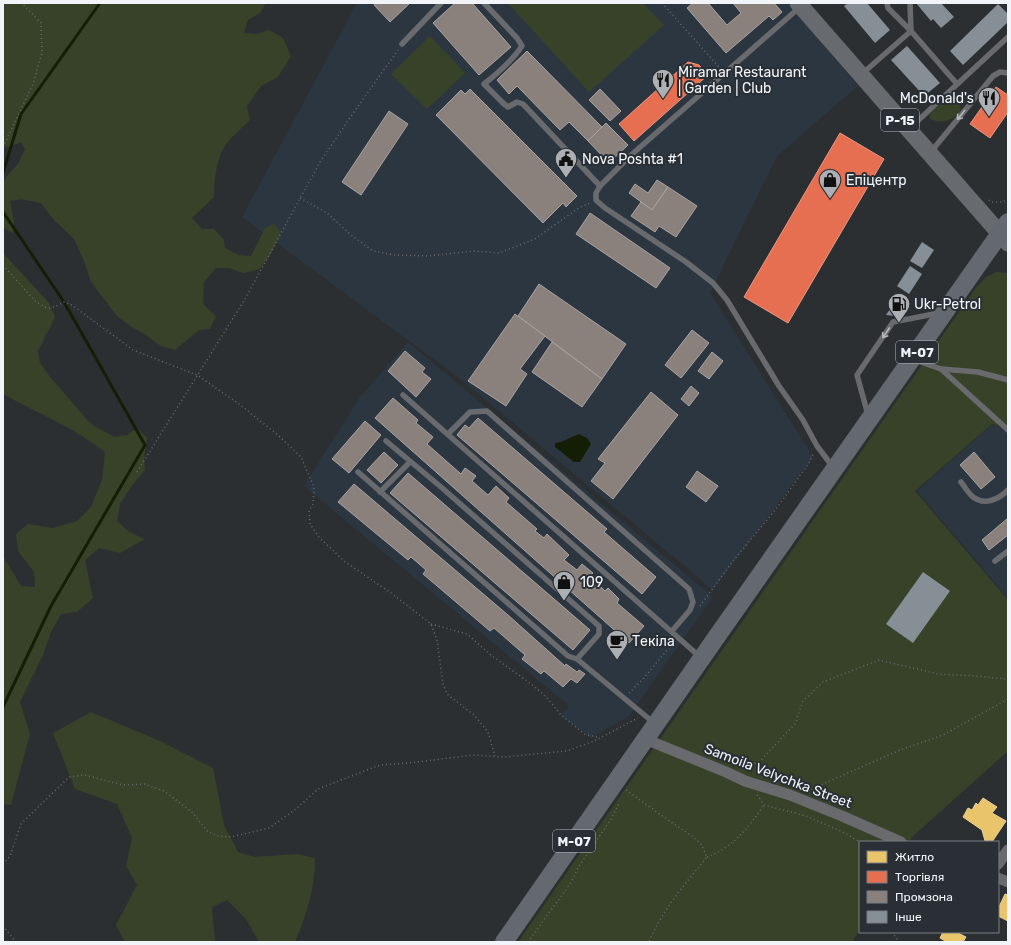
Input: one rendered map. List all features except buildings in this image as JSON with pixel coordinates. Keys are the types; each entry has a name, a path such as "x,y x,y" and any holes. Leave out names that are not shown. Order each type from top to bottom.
{"highway":[{"name":"М-07","path":"504,942 645,739 650,720 701,657 835,470 946,311 1005,233"}],"main road":[{"name":"Р-15","path":"802,4 861,76 930,154 1005,233"}],"street":[{"name":"Samoila Velychka Street","path":"645,739 726,772 745,782 790,795 898,841"},
{"path":"999,863 1008,850"}],"lane":[{"path":"402,44 441,3"},
{"path":"484,3 517,38 522,46 498,73 484,84 508,107 517,102 523,104 600,186"},
{"path":"887,3 888,8 911,31 957,84"},
{"path":"910,3 911,31"},
{"path":"802,4 630,156 600,186 596,193 596,200 605,208 686,262 713,283 727,300 780,386 803,420 817,446 835,470"},
{"path":"861,76 867,68 911,31"},
{"path":"909,130 1008,37"},
{"path":"930,154 993,76 1000,72 1008,74"},
{"path":"869,420 857,375 893,322 946,311"},
{"path":"912,359 941,369 978,372 1008,380"},
{"path":"941,369 1008,430"},
{"path":"403,394 701,657"},
{"path":"448,434 470,412 487,411 689,589 693,602 690,610 672,632"},
{"path":"386,441 442,487 599,626 599,634 577,659"},
{"path":"380,492 410,462"},
{"path":"358,472 496,595 568,656 577,659 650,720"},
{"path":"961,482 973,497 982,501 990,501 1008,490"},
{"path":"995,561 1008,551"}],"path":[{"path":"3,147 33,84 42,53 41,23 22,3"},
{"path":"662,3 724,73"},
{"path":"137,472 245,299 320,162 402,44"},
{"path":"300,198 327,214 351,235 373,251 394,255 428,256 474,251 499,253 535,239 580,207 596,200"},
{"path":"3,265 36,302 47,308 55,307 64,302 72,305 133,350 197,374 239,404 279,436 301,457 314,487 313,504 309,511 310,524 319,537 344,560 391,593 431,624 467,634 492,656 534,686 549,700 561,715 586,735 600,737"},
{"path":"700,606 732,561 776,509 809,463 817,446"},
{"path":"431,624 437,640 443,684 447,694 474,715 488,732 495,756"},
{"path":"624,698 643,679 678,637"},
{"path":"726,772 745,769 761,760 795,724 803,701 823,682 879,660 938,674 978,676 1005,679 1008,681"},
{"path":"790,795 812,790 900,750 943,735 1008,699"},
{"path":"3,864 10,856 21,824 69,777 84,776 123,785 144,784 164,791 192,812 207,831 217,836 231,837 269,828 296,809 318,789 380,764 409,763 473,755 504,757 567,751 600,737 650,720"},
{"path":"615,782 692,836 701,844 707,857"},
{"path":"745,782 764,805 806,816 843,832 859,841"},
{"path":"528,942 570,884 579,866 612,818 619,801"},
{"path":"649,942 658,922 707,857 720,852 734,842 764,805"},
{"path":"3,926 16,942"},
{"path":"893,933 899,942"}],"shaded area":[{"path":"3,3 266,3 260,13 248,20 244,33 257,34 269,30 283,38 291,56 278,77 261,86 247,106 250,120 229,140 219,159 214,197 192,218 202,229 214,229 224,240 225,248 239,255 251,256 265,228 274,223 281,232 272,252 260,269 243,273 229,268 216,268 204,282 203,304 216,316 210,329 199,330 175,350 161,346 117,316 91,282 84,261 74,239 54,220 41,203 21,199 10,201 14,223 13,233 3,228 3,185 6,177 18,164 25,149 21,142 9,147 3,146"},
{"path":"357,3 788,3 858,86 777,156 710,293 813,457 713,590 463,381 242,217"},
{"path":"508,3 643,3 664,25 589,92"},
{"path":"430,36 465,73 427,109 391,74"},
{"path":"947,98 957,100 961,107 959,114 945,121 930,119 930,114"},
{"path":"3,253 49,303 55,317 38,351 40,363 50,377 89,422 99,429 115,437 127,435 137,428 147,438 144,459 145,470 133,484 120,504 117,521 129,532 145,539 120,553 99,548 85,560 93,598 77,612 61,614 51,632 43,655 20,702 30,734 11,805 3,804 3,556 21,586 35,587 34,572 18,551 16,534 28,524 53,528 77,521 91,507 102,480 105,452 69,428 3,394"},
{"path":"996,272 1008,273 1008,428 992,424 915,491 1008,600 1008,751 912,837 910,841 859,841 859,931 852,942 518,942 975,289 986,277"},
{"path":"408,342 713,597 629,716 591,738 561,715 569,706 304,486 360,397"},
{"path":"992,425 1008,429 1008,598 917,491"},
{"path":"579,434 587,438 591,444 580,462 574,462 555,447 555,443"},
{"path":"91,712 160,741 213,768 224,825 238,852 255,857 297,854 315,858 314,880 310,901 295,942 259,942 246,919 227,900 212,907 215,942 126,942 123,939 116,925 137,885 126,866 132,838 117,804 75,789 53,733"}],"waterway":[{"path":"3,173 21,114 100,3"},
{"path":"3,212 64,302 145,445 51,606 3,707"}],"place":[{"name":"Miramar Restaurant | Garden | Club","path":"663,100"},
{"name":"McDonald's","path":"989,118"},
{"name":"Nova Poshta #1","path":"566,178"},
{"name":"Епіцентр","path":"830,200"},
{"name":"Ukr-Petrol","path":"899,324"},
{"name":"109","path":"564,602"},
{"name":"Текіла","path":"617,660"}]}
